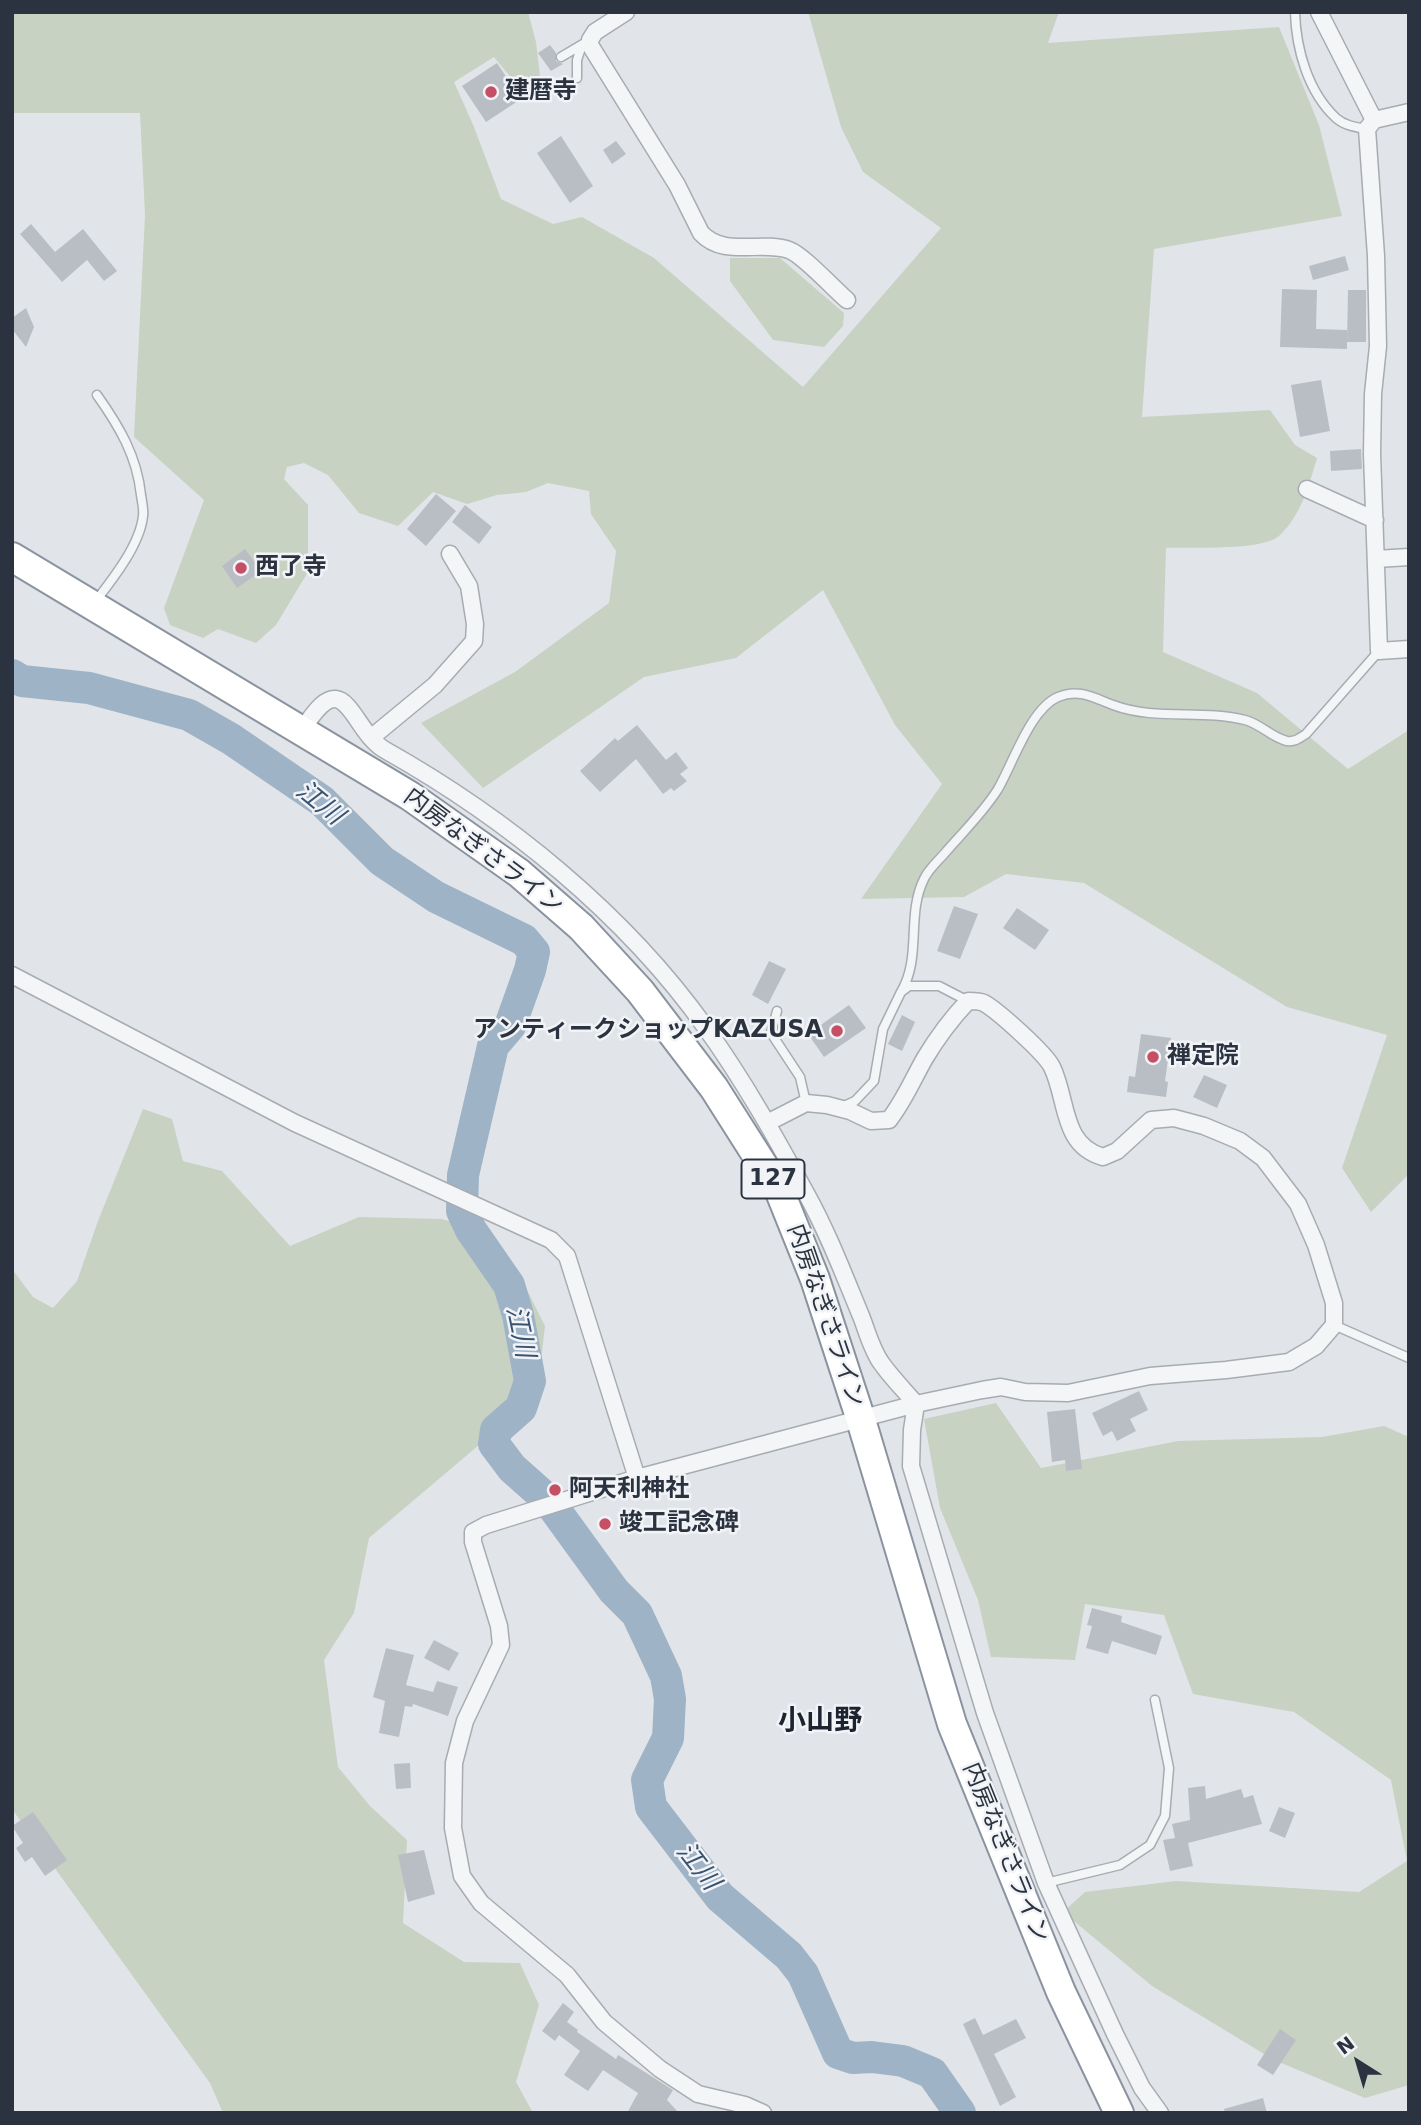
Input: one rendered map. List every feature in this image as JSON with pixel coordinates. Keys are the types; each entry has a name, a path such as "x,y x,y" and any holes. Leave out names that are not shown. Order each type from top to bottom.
{"highway":[{"name":"内房なぎさライン","path":"12,557 410,796 519,873 581,927 640,991 714,1088 780,1192 815,1279 861,1420 952,1724 1061,1992 1118,2113"}],"street":[{"path":"626,12 594,32 586,43 677,185 695,226 706,239 721,246 790,250 847,300"},
{"path":"1319,12 1371,124 1378,333 1373,394 1379,651 1409,649"},
{"path":"1371,124 1409,112"},
{"path":"1307,489 1375,520"},
{"path":"372,737 435,685 474,641 475,624 469,586 450,554"},
{"path":"1376,559 1409,557"},
{"path":"302,731 314,711 324,702 337,699 348,705 382,748 423,771 498,822 576,887 656,967 705,1027 767,1123 815,1210 880,1362 916,1404 911,1466 985,1713 1046,1884 1115,2034 1142,2088 1160,2113"},
{"path":"12,975 295,1123 551,1240 567,1256 637,1478"},
{"path":"763,2113 745,2105 698,2094 660,2069 604,2022 567,1975 481,1903 462,1876 453,1828 454,1763 466,1721 501,1645 499,1626 472,1542 473,1532 486,1525 637,1478 916,1404 1001,1387 1025,1392 1068,1393 1150,1376 1289,1362 1316,1346 1334,1325 1334,1303 1316,1245 1298,1204 1263,1158 1240,1141 1204,1126 1174,1118 1151,1120 1117,1151 1103,1157 1090,1154 1067,1124 1051,1066 1039,1051 983,1002 968,1000 954,1016 925,1058 901,1105 889,1120 871,1121 840,1108 806,1103 767,1123"}],"lane":[{"path":"1295,12 1299,46 1314,88 1336,118 1348,125 1371,124"},
{"path":"561,57 586,43"},
{"path":"577,78 577,60 586,43"},
{"path":"94,605 114,578 138,536 143,516 139,477 131,451 118,425 97,396"},
{"path":"840,1108 855,1101 874,1081 883,1029 909,978 914,945 912,931 924,878 986,808 1012,763 1030,723 1043,707 1058,697 1077,693 1095,696 1114,706 1156,715 1243,719 1258,724 1286,741 1296,741 1306,734 1379,651"},
{"path":"901,992 909,986 939,986 968,1000"},
{"path":"777,1011 771,1033 800,1077 806,1103"},
{"path":"1334,1325 1409,1358"},
{"path":"1046,1884 1120,1865 1150,1845 1165,1816 1169,1768 1155,1700"}],"green space":[{"path":"12,12 528,12 536,42 541,84 527,97 494,57 454,82 501,199 553,224 582,217 654,258 803,387 941,228 863,172 841,127 808,12 1059,12 1048,43 1279,27 1319,125 1342,216 1154,249 1142,417 1270,410 1295,445 1317,458 1299,510 1279,536 1270,541 1242,546 1166,548 1163,652 1257,693 1348,769 1409,730 1409,1174 1371,1212 1342,1168 1387,1035 1287,1007 1084,883 1006,874 964,897 861,899 942,784 895,725 823,590 736,658 644,677 483,788 421,723 515,672 609,603 616,551 591,514 589,491 548,483 526,492 497,495 467,504 433,492 398,526 359,513 328,475 304,463 287,467 284,479 308,505 308,572 276,625 256,643 218,629 203,638 170,625 164,608 204,500 134,437 145,215 140,113 12,113"},
{"path":"730,258 780,258 844,313 843,326 824,347 773,340 730,281"},
{"path":"143,1109 172,1119 183,1161 222,1171 290,1246 359,1217 441,1219 491,1231 517,1270 545,1326 537,1396 369,1538 354,1613 324,1660 338,1767 370,1806 407,1840 403,1923 464,1962 520,1963 539,2005 516,2082 533,2113 223,2113 210,2083 12,1809 12,1269 33,1297 53,1308 77,1281"},
{"path":"996,1403 1041,1468 1178,1441 1322,1437 1384,1426 1409,1437 1409,2085 1365,2098 1274,2060 1152,1986 1063,1912 1085,1892 1176,1881 1359,1892 1407,1861 1391,1780 1294,1712 1193,1694 1164,1615 1085,1604 1075,1660 991,1657 978,1600 940,1508 924,1419"}],"building":[{"path":"550,45 556,53 556,61 563,64 551,71 538,53"},
{"name":"建暦寺","path":"497,63 521,99 486,122 462,86"},
{"path":"561,136 593,186 570,203 537,153"},
{"path":"616,141 626,154 612,164 603,150"},
{"path":"31,224 55,252 83,229 117,271 104,281 87,260 62,282 20,234"},
{"path":"1345,256 1349,270 1313,280 1309,266"},
{"path":"1282,289 1317,290 1316,329 1347,330 1347,349 1280,347"},
{"path":"1348,290 1366,290 1366,342 1347,342"},
{"path":"26,308 34,327 26,347 12,329 12,318"},
{"path":"1321,380 1330,431 1300,437 1291,385"},
{"path":"1361,449 1362,469 1331,471 1330,451"},
{"path":"436,494 456,511 426,546 407,529"},
{"path":"465,505 492,527 479,544 452,522"},
{"name":"西了寺","path":"245,549 261,571 237,588 222,566"},
{"path":"637,725 666,760 676,752 688,768 680,774 687,781 674,791 671,788 663,794 636,759 600,792 580,771 615,738 618,741"},
{"path":"954,906 978,914 960,959 937,951"},
{"path":"1017,908 1049,930 1035,950 1003,928"},
{"path":"769,961 786,969 768,1004 752,995"},
{"name":"アンティークショップKAZUSA","path":"849,1005 866,1028 824,1057 808,1034"},
{"path":"902,1015 915,1022 902,1051 888,1044"},
{"name":"禅定院","path":"1141,1034 1171,1038 1165,1081 1168,1082 1166,1097 1127,1092 1129,1076 1135,1077"},
{"path":"1204,1075 1227,1085 1217,1108 1193,1097"},
{"path":"1139,1391 1148,1410 1130,1419 1136,1431 1117,1441 1112,1431 1103,1436 1092,1413"},
{"path":"1075,1409 1082,1469 1066,1471 1065,1460 1052,1462 1047,1412"},
{"path":"1092,1608 1122,1616 1121,1622 1162,1636 1156,1655 1112,1641 1108,1654 1086,1648 1092,1626 1087,1625"},
{"path":"434,1640 459,1653 449,1671 424,1658"},
{"path":"386,1648 414,1655 406,1685 433,1692 437,1681 458,1687 448,1716 413,1704 412,1707 405,1706 399,1737 379,1733 385,1701 373,1697"},
{"path":"410,1763 411,1788 396,1789 394,1764"},
{"path":"1205,1786 1206,1799 1241,1789 1244,1798 1253,1795 1262,1824 1188,1843 1193,1866 1170,1871 1163,1840 1175,1838 1172,1824 1190,1820 1188,1788"},
{"path":"1279,1807 1295,1813 1285,1838 1269,1831"},
{"path":"33,1812 67,1860 45,1876 32,1857 25,1862 16,1848 23,1843 12,1826"},
{"path":"424,1850 435,1894 408,1902 398,1855"},
{"path":"563,2003 574,2012 567,2022 578,2030 577,2032 616,2059 618,2055 673,2090 667,2100 679,2113 627,2113 638,2093 603,2070 588,2091 564,2075 580,2051 559,2035 555,2041 542,2031"},
{"path":"975,2018 983,2035 1016,2019 1026,2038 994,2054 1016,2097 1000,2106 963,2024"},
{"path":"1280,2029 1296,2040 1273,2075 1257,2065"},
{"path":"1263,2098 1267,2113 1225,2113 1224,2109"}],"waterway":[{"name":"江川","path":"12,675 22,681 89,688 189,715 231,739 322,801 382,861 436,897 524,940 534,952 510,1026 493,1046 463,1175 462,1211 471,1230 509,1285 518,1315 530,1381 521,1408 496,1430 494,1444 512,1468 548,1500 614,1591 637,1614 666,1676 670,1699 668,1738 647,1780 651,1807 720,1897 789,1956 803,1974 838,2053 853,2058 872,2057 903,2061 932,2073 960,2113"}],"place":[{"name":"建暦寺","path":"491,92"},
{"name":"西了寺","path":"241,568"},
{"name":"アンティークショップKAZUSA","path":"837,1031"},
{"name":"禅定院","path":"1153,1057"},
{"name":"阿天利神社","path":"555,1490"},
{"name":"竣工記念碑","path":"605,1524"}],"district":[{"name":"小山野","path":"820,1722"}]}
